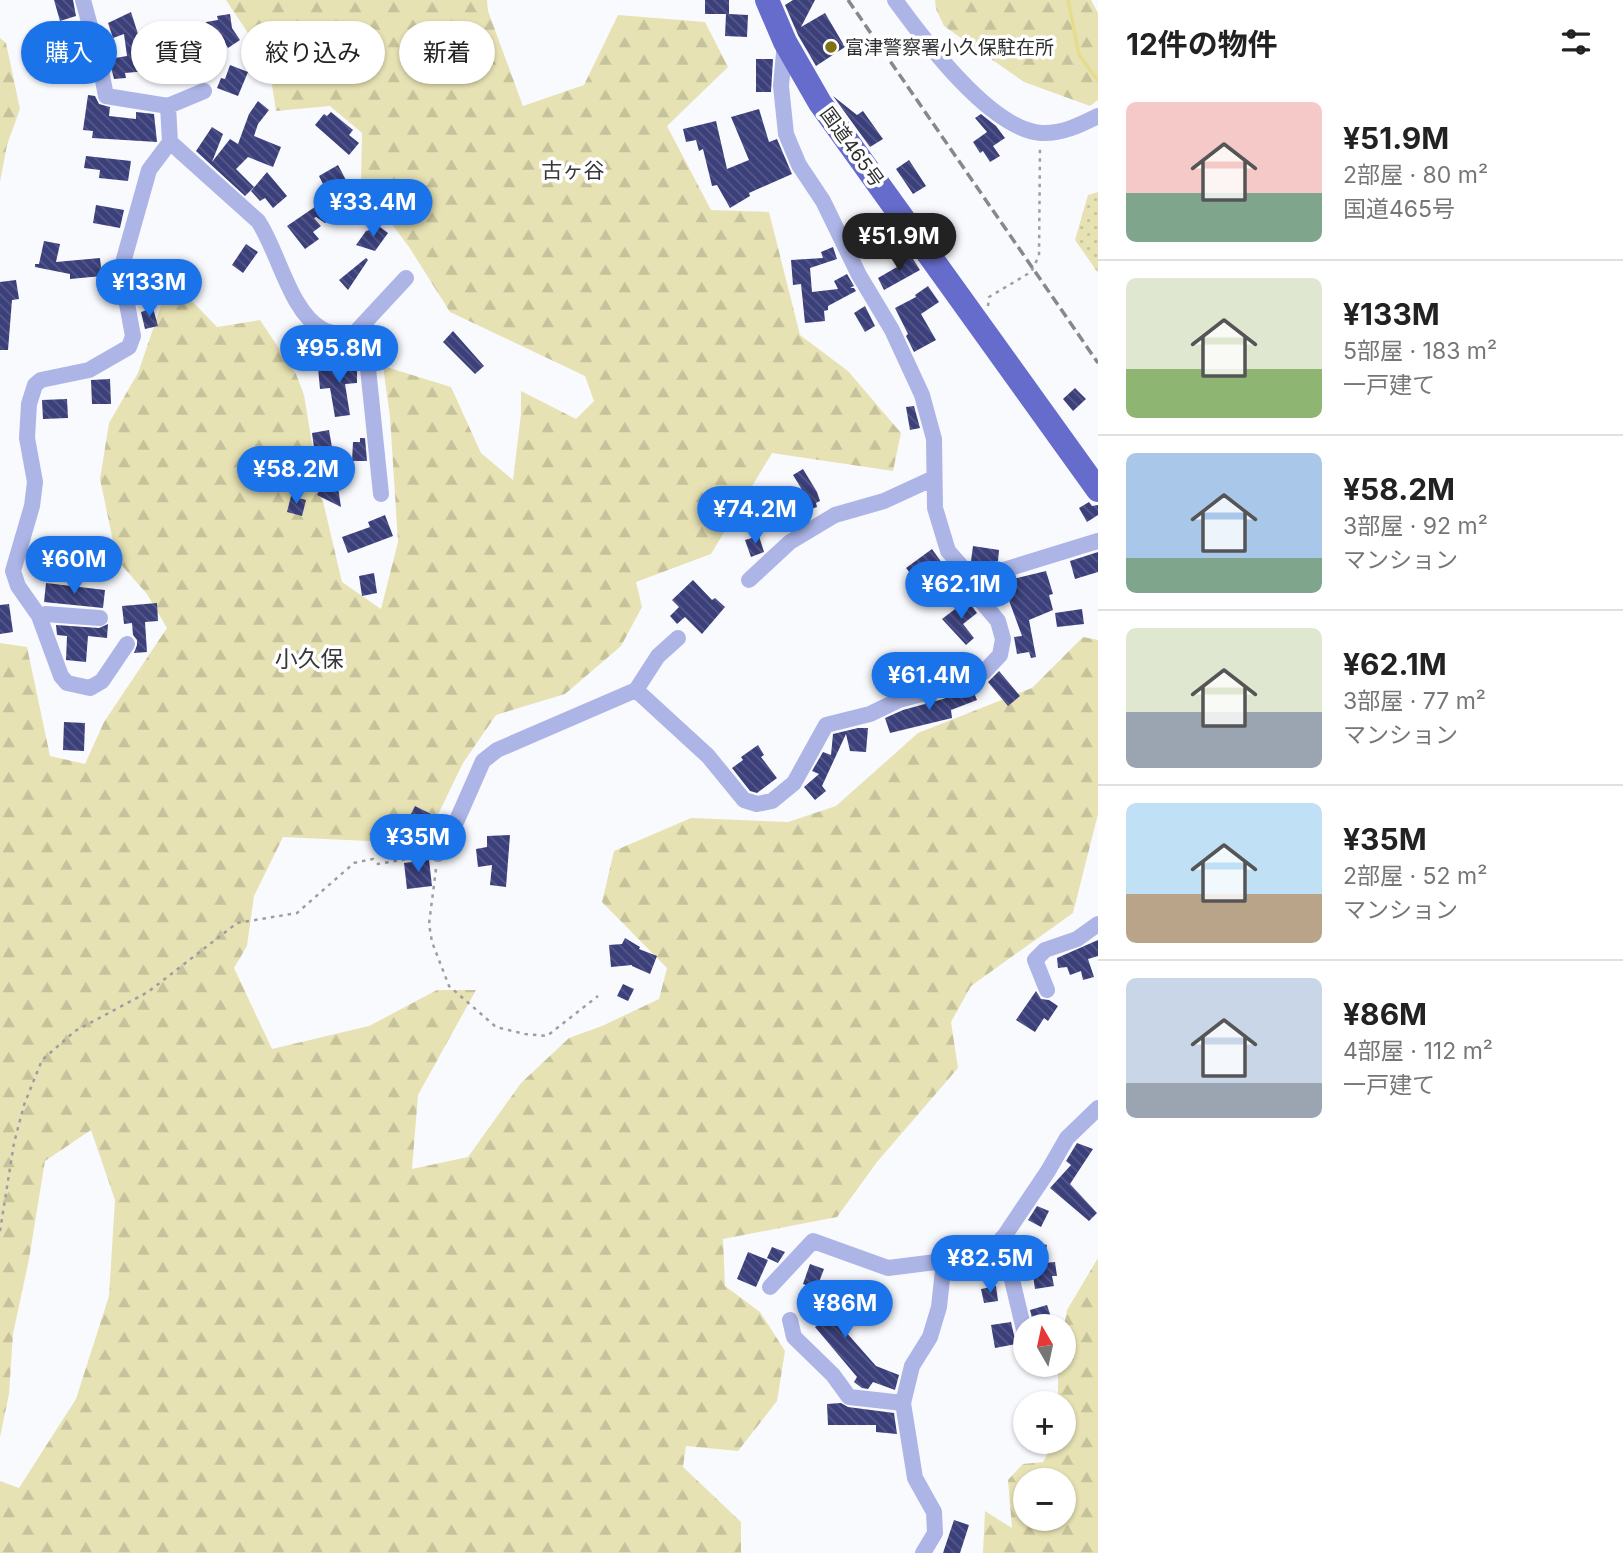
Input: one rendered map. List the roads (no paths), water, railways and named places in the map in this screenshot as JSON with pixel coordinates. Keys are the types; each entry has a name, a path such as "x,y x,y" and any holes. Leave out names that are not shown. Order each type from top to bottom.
{"highway":[{"name":"国道465号","path":"772,2 786,42 820,103 1098,490"}],"street":[{"path":"83,0 99,55 106,96 168,106 204,91"},
{"path":"895,0 930,48 1004,120 1040,133 1067,131 1098,116"},
{"path":"636,690 708,756 744,800 757,804 772,802 793,783 826,725 870,713 899,700 940,689 984,672 1000,655 1003,639 998,621 977,596 970,576 948,551 935,508 934,439 922,395 892,330 859,275 823,201 799,165 786,134 781,86 786,42"},
{"path":"127,644 102,681 90,688 66,683 39,616 18,586 13,571 32,506 35,482 27,438 29,404 35,385 41,380 89,370 129,347 133,335 122,277 124,259 149,170 170,142 168,106"},
{"path":"170,142 258,221 267,234 294,298 308,316 321,329 338,334 354,334 362,340 366,349 381,494"},
{"path":"354,334 406,278"},
{"path":"749,580 790,542 835,515 884,501 933,478"},
{"path":"970,576 994,573 1098,541"},
{"path":"39,616 45,614 100,618"},
{"path":"438,854 457,820 483,761 497,750 636,690 658,656 678,638"},
{"path":"1047,990 1035,960 1045,950 1077,939 1098,924"},
{"path":"770,1287 813,1241 888,1268 944,1261 1002,1238 1067,1138 1098,1108"},
{"path":"1002,1238 1020,1314"},
{"path":"923,1553 935,1532 934,1512 915,1478 903,1403 912,1366 930,1337 939,1307 944,1261"},
{"path":"790,1320 794,1337 833,1375 849,1397 903,1403"}],"waterway":[{"path":"1068,0 1079,55 1098,81"}],"railway":[{"path":"848,0 1098,363"}],"place":[{"name":"富津警察署小久保駐在所","path":"831,47"}],"district":[{"name":"古ヶ谷","path":"573,170"},
{"name":"小久保","path":"309,659"}]}
